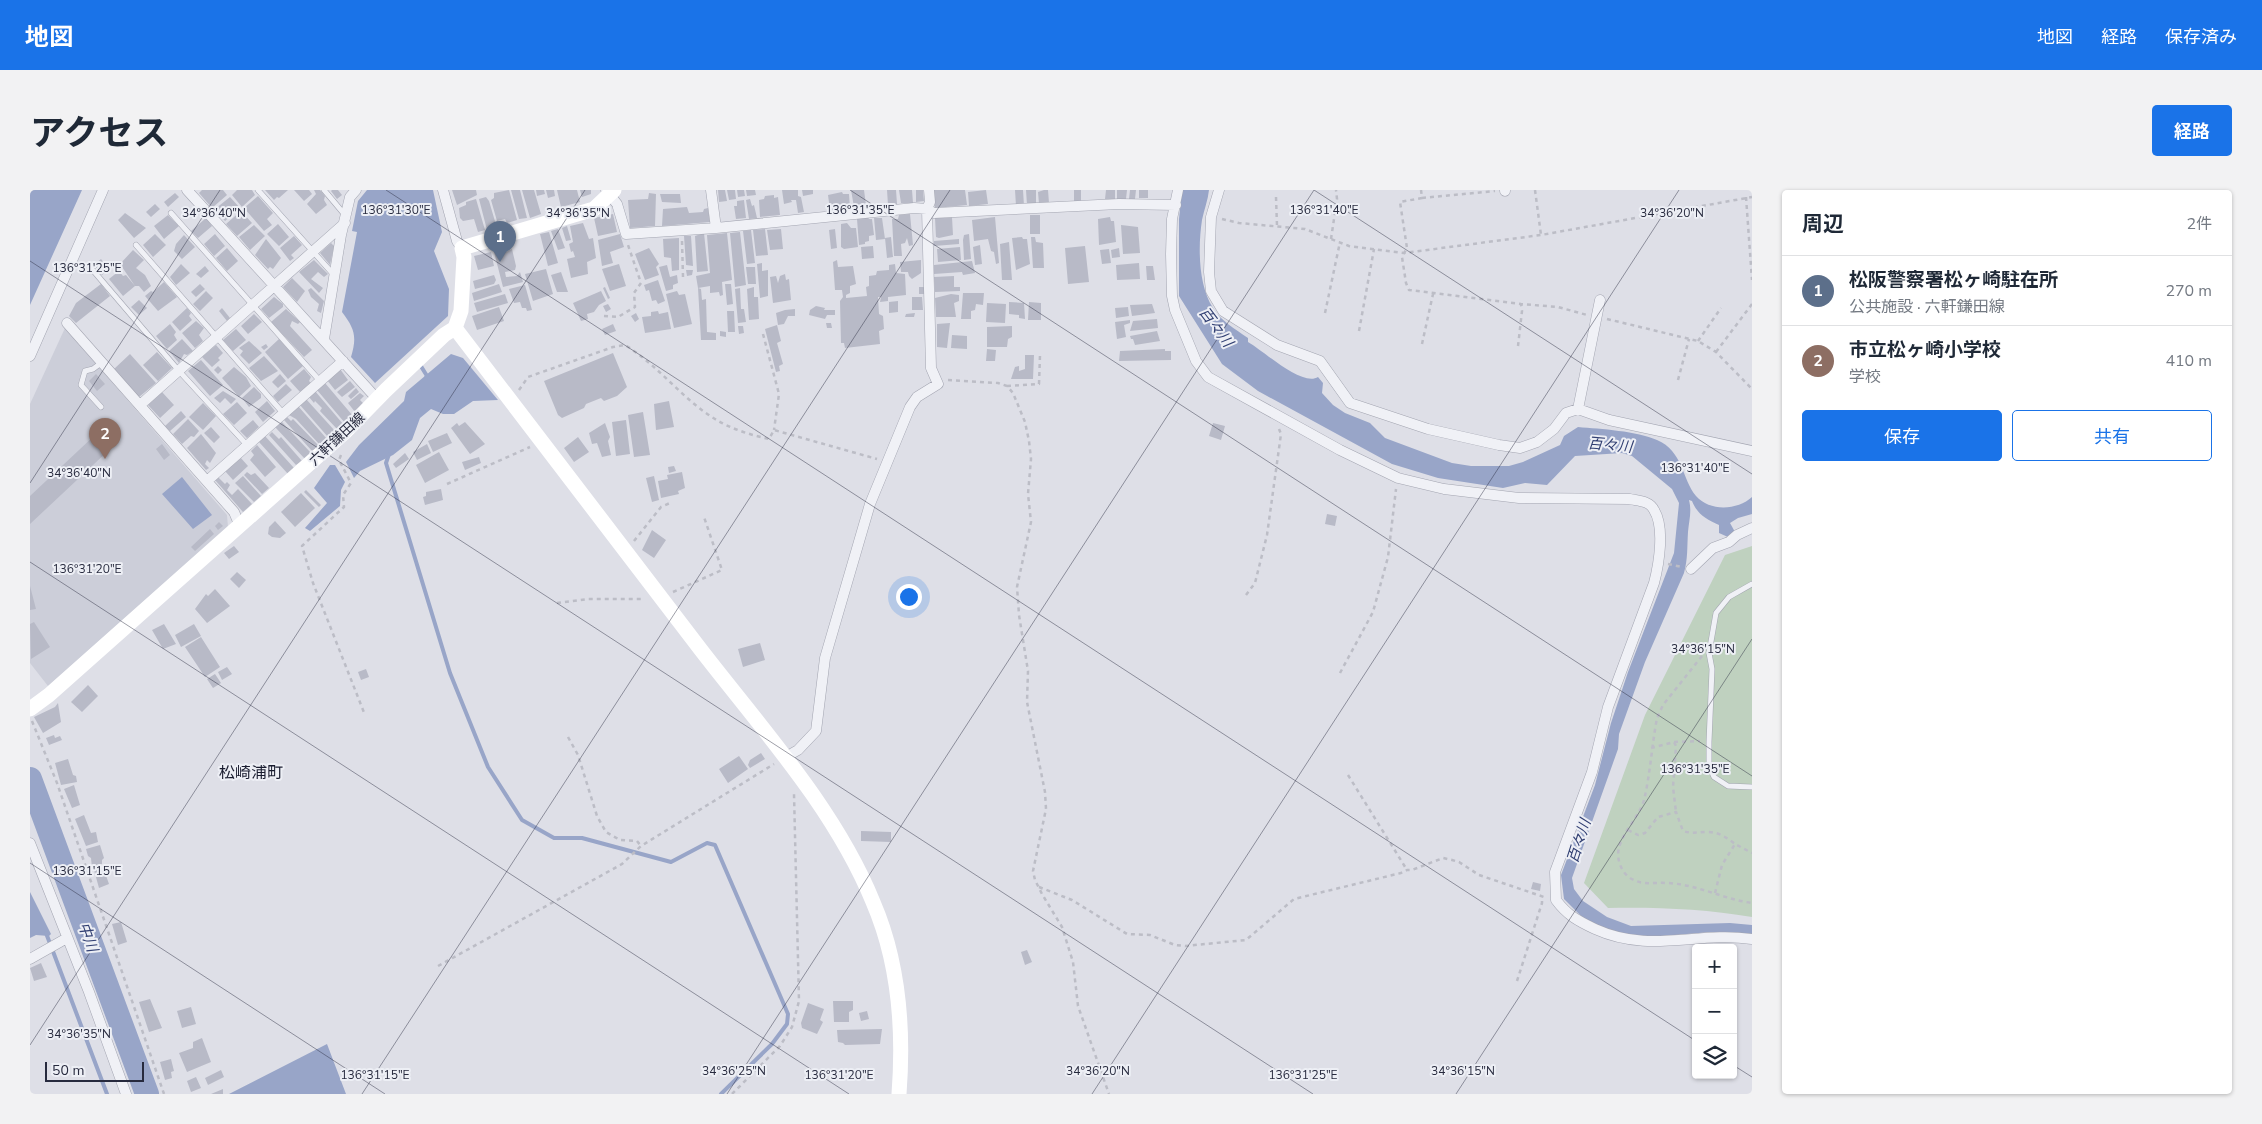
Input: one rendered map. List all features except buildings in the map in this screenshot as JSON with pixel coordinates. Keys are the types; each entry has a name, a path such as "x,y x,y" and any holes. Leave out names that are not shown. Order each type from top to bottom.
{"street":[{"path":"30,356 103,190"},
{"path":"187,190 316,333 324,339 343,361 382,395"},
{"path":"324,339 336,277 341,236 350,197 356,190"},
{"path":"443,190 457,241 462,248 464,257 461,311 450,332 513,402 800,779 848,849 874,903 892,965 899,1011 901,1045 899,1094"},
{"path":"711,190 716,228"},
{"path":"784,758 798,750 816,731 825,658 870,504 902,422 910,407 917,397 938,384 931,368 927,209 930,202 929,190"},
{"path":"1178,190 1172,219 1170,254 1172,296 1196,361 1208,377 1340,450 1398,478 1444,489 1518,498 1630,500 1644,502 1654,509 1659,526 1659,562 1654,583 1608,707 1592,772 1555,872 1556,900 1575,920 1615,938 1647,942 1714,937 1752,939"},
{"path":"1219,190 1211,217 1209,272 1211,290 1223,311 1277,345 1320,361 1350,404 1428,429 1520,448 1537,442 1554,429 1566,413 1578,409 1609,420 1752,451"},
{"path":"462,248 594,208 610,191 618,204 626,234 716,228 914,208 927,209 934,213 1119,204 1176,205"},
{"path":"140,405 313,252 346,220"},
{"path":"1578,409 1600,300"},
{"path":"67,323 234,512 240,526"},
{"name":"六軒鎌田線","path":"31,707 49,695 240,526 450,332"},
{"path":"207,481 343,361"},
{"path":"1691,569 1713,548 1729,542 1737,535 1752,528"},
{"path":"30,843 63,940 126,1094"},
{"path":"30,959 63,940"}],"lane":[{"path":"258,190 336,277"},
{"path":"324,190 346,220"},
{"path":"171,213 320,380"},
{"path":"136,245 283,413"},
{"path":"92,268 179,371 247,445"},
{"path":"101,406 81,385 84,371 93,369 102,362"},
{"path":"1752,584 1729,597 1716,613 1709,653 1712,669 1709,766 1714,777 1728,786 1752,787"}],"path":[{"path":"1332,239 1337,199 1336,190"},
{"path":"1421,190 1422,198"},
{"path":"1505,190 1400,202 1407,248 1402,257 1409,290 1520,304 1558,306 1597,318 1698,341 1716,352 1752,389"},
{"path":"1535,190 1540,235"},
{"path":"1276,197 1277,226"},
{"path":"1211,217 1239,223 1305,228 1349,246 1404,253 1540,235 1752,197"},
{"path":"1746,198 1752,280"},
{"path":"681,230 683,277"},
{"path":"604,316 618,317 635,308 634,293 641,283 626,234"},
{"path":"1325,313 1340,242"},
{"path":"1359,331 1374,249"},
{"path":"1422,344 1433,294"},
{"path":"1518,346 1522,311 1520,304"},
{"path":"1716,352 1752,304"},
{"path":"1698,341 1721,308"},
{"path":"513,402 516,393 528,377 613,347 625,345 640,354 715,419 751,435 769,439 774,430 779,394 763,334"},
{"path":"1678,380 1689,339"},
{"path":"938,384 947,380 998,383 1007,386 1039,384 1040,355"},
{"path":"1007,386 1013,394 1025,422 1031,459 1028,494 1031,522 1017,587 1019,615 1028,671 1027,702 1046,809 1033,871 1042,894 1062,927 1072,962 1078,1006 1109,1094"},
{"path":"1246,595 1255,583 1267,535 1281,434 1276,420 1278,414"},
{"path":"774,430 888,462"},
{"path":"447,484 543,442"},
{"path":"342,454 339,460 351,483 343,495 344,508 302,546 313,583 365,715"},
{"path":"1340,673 1373,612 1388,557 1392,511 1398,478"},
{"path":"626,550 661,507 670,503"},
{"path":"1666,563 1691,569"},
{"path":"1709,653 1704,653 1697,661 1663,705 1657,718 1643,802 1619,848 1618,858 1622,869 1628,877 1644,884 1667,883 1752,903"},
{"path":"31,707 164,1094"},
{"path":"568,737 578,756 597,816 606,832 620,840 637,841 641,846"},
{"path":"1651,748 1674,742 1709,742"},
{"path":"1674,742 1676,746 1673,787 1676,812 1683,831 1690,834 1711,832 1722,835 1752,852"},
{"path":"438,966 622,864 641,846 784,758"},
{"path":"1348,775 1407,870"},
{"path":"732,1094 780,1046 792,1027 799,1001 794,788 800,779"},
{"path":"1628,830 1638,835 1645,833 1658,817 1676,812"},
{"path":"1714,893 1722,865 1735,844"},
{"path":"1039,887 1072,900 1127,934 1150,935 1175,945 1185,946 1246,940 1294,899 1412,870 1443,858 1459,862 1479,875 1542,897"},
{"path":"1542,897 1555,888"},
{"path":"1517,981 1542,903 1542,897"}],"shaded area":[{"path":"65,328 227,515 228,527 48,686 30,663 30,404"}],"green space":[{"path":"1752,546 1752,917 1680,909 1608,908 1584,883 1645,715 1725,555"}],"water":[{"path":"30,190 82,190 30,305"},
{"path":"367,190 433,190 442,232 434,251 449,289 448,316 375,383 351,357 354,333 342,312 357,232 352,231 358,201"},
{"name":"百々川","path":"1182,190 1209,190 1202,220 1200,265 1204,288 1216,313 1248,338 1248,342 1283,367 1303,377 1311,379 1318,377 1323,383 1322,393 1333,405 1345,413 1370,423 1385,438 1452,463 1471,466 1509,466 1523,462 1560,445 1564,436 1578,427 1629,432 1649,437 1666,445 1677,458 1696,496 1709,505 1732,507 1752,497 1752,514 1738,518 1730,523 1735,532 1728,537 1719,533 1719,525 1702,516 1692,501 1689,500 1687,558 1684,573 1645,662 1619,734 1618,749 1572,878 1574,889 1583,901 1607,917 1631,926 1730,923 1752,925 1752,934 1711,932 1639,938 1603,928 1585,920 1564,899 1561,875 1595,785 1611,723 1628,672 1674,553 1679,503 1672,489 1632,456 1622,453 1575,456 1547,485 1525,483 1503,488 1438,478 1392,464 1258,391 1222,364 1179,296 1179,219"},
{"path":"451,354 463,358 498,400 473,401 454,414 443,414 431,409 420,418 412,440 393,455 360,471 354,478 346,462 359,445 404,401 406,392"},
{"path":"330,465 335,465 345,482 341,490 340,506 310,531 305,528 327,503 314,488"},
{"path":"182,477 212,515 193,529 162,494"},
{"path":"30,892 51,934 49,936 36,935 30,938"},
{"path":"327,1044 346,1094 229,1094"}],"waterway":[{"path":"419,363 427,376 426,378"},
{"path":"389,454 386,463 450,673 488,767 522,820 554,838 582,838 671,862 707,843 715,845 788,1014 787,1024 772,1044 721,1094"},
{"name":"中川","path":"30,779 147,1094"},
{"path":"46,933 107,1094"}],"place":[{"name":"松阪警察署松ヶ崎駐在所","path":"500,262"},
{"name":"市立松ヶ崎小学校","path":"105,459"}],"district":[{"name":"松崎浦町","path":"251,773"}]}
